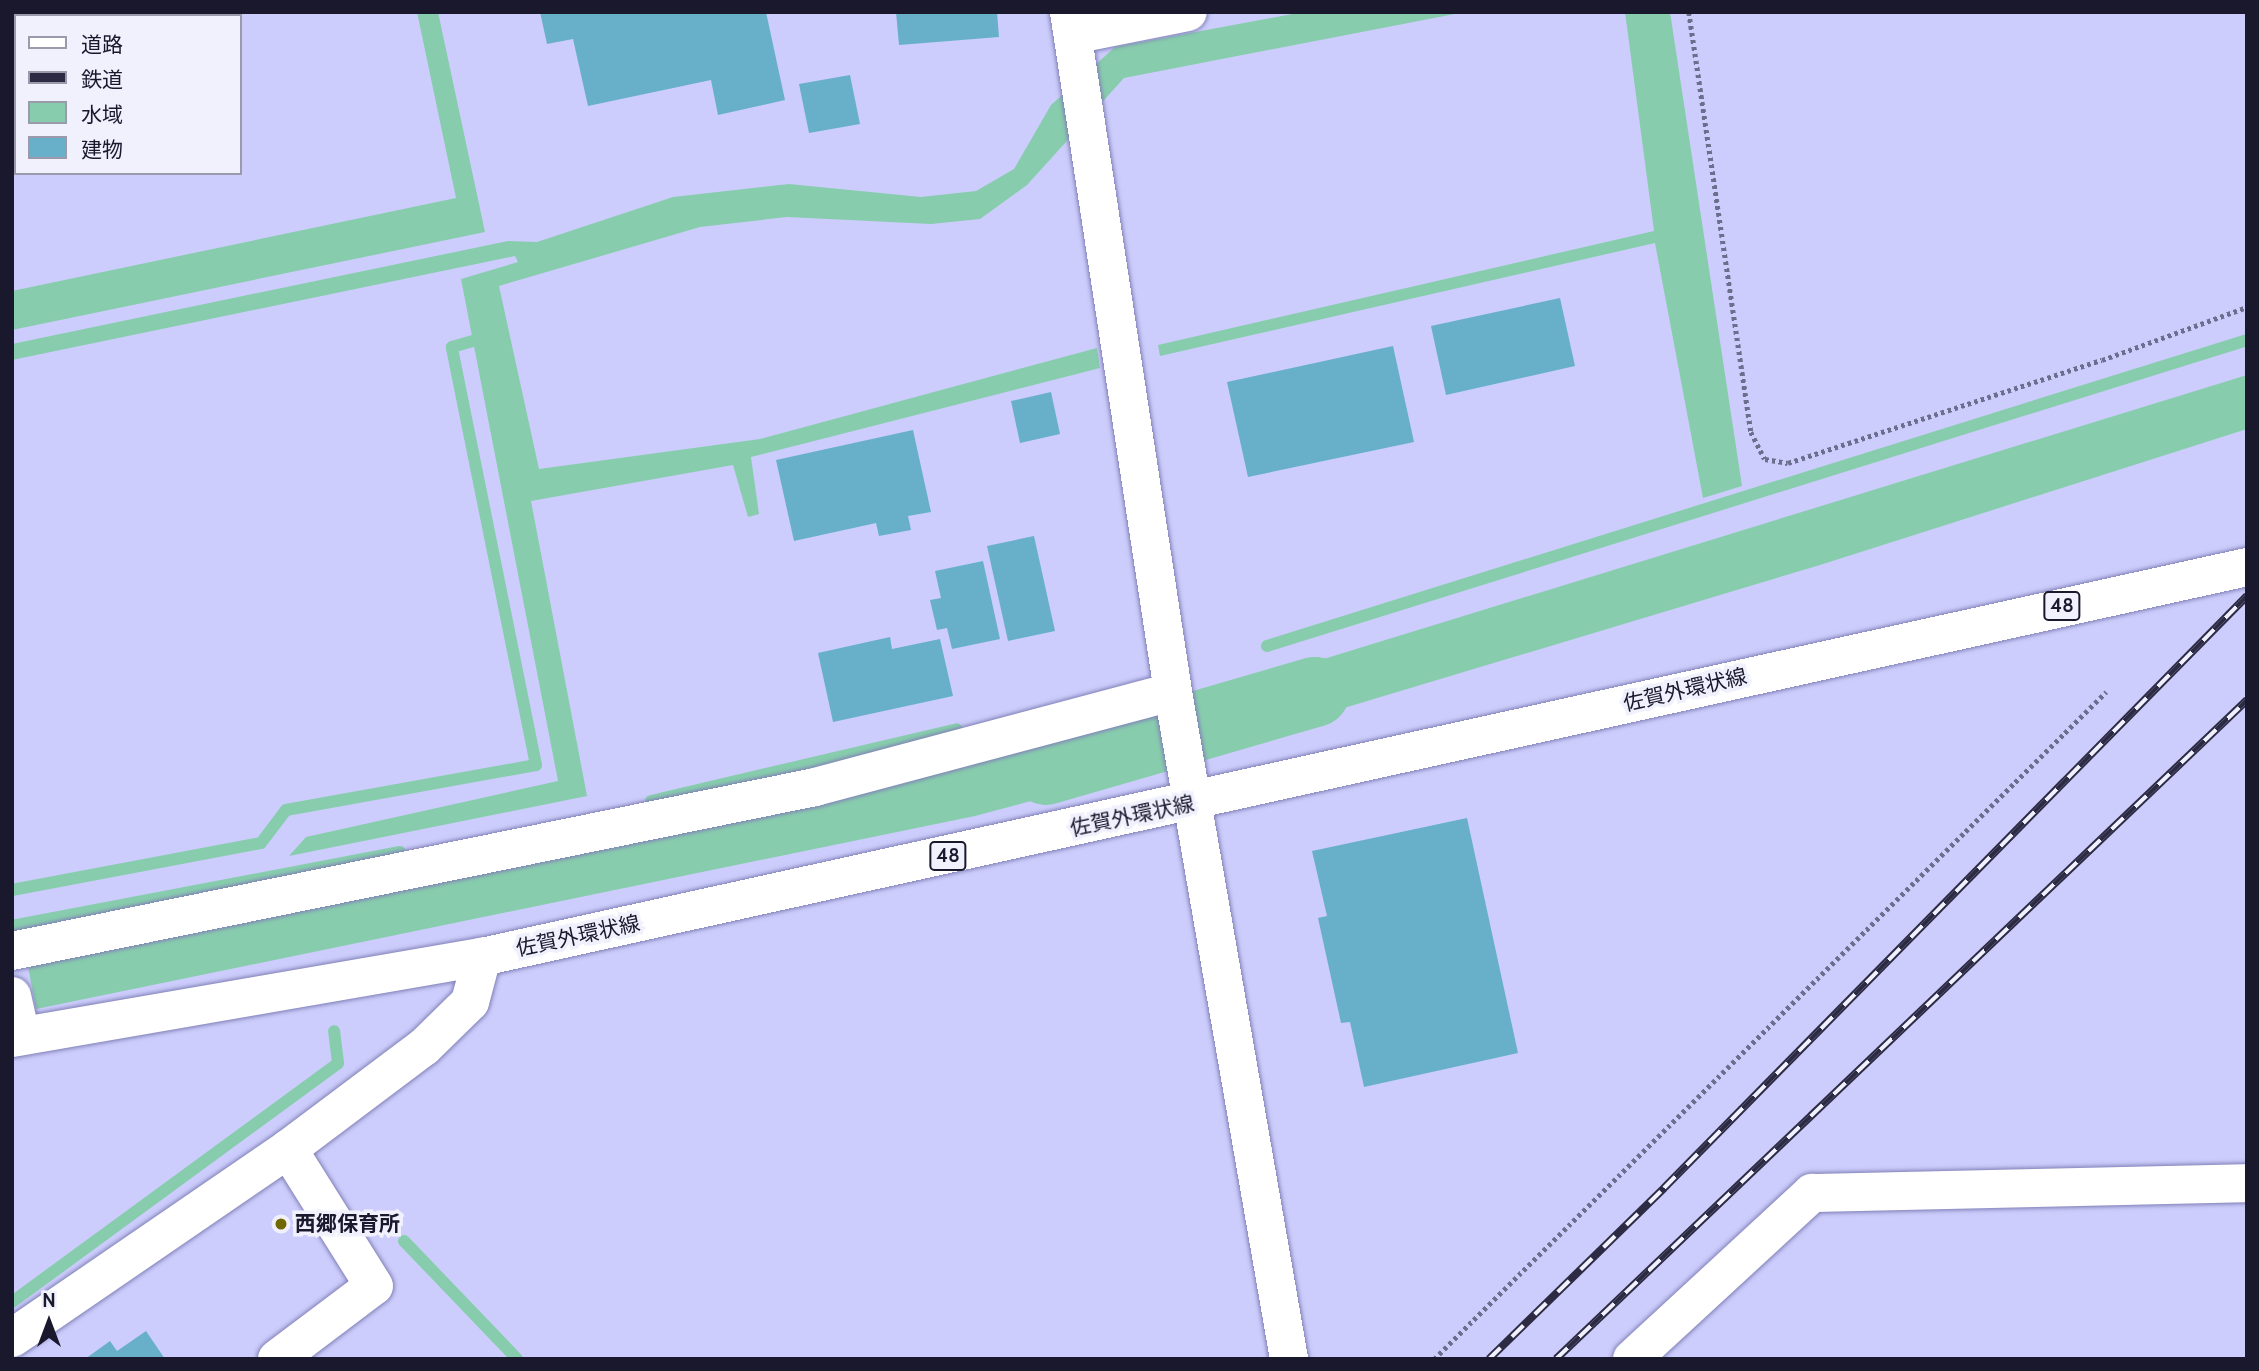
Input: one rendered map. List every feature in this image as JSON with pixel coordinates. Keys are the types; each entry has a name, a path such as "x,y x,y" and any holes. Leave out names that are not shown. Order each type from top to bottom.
{"street":[{"path":"1188,12 1073,37 1172,692 1289,1359"},
{"name":"佐賀外環状線","path":"17,1037 482,957 1192,803 1878,645 2247,567"},
{"path":"12,951 815,787 1172,692"},
{"path":"12,1338 288,1149 424,1047 470,1002 482,957"},
{"path":"12,996 17,1037"},
{"path":"277,1359 374,1286 288,1149"},
{"path":"1632,1359 1812,1193 2247,1183"}],"path":[{"path":"1689,12 1751,432 1765,459 1788,463 2102,360 2247,307"},
{"path":"1434,1359 2106,692"}],"water":[{"path":"417,12 438,12 485,232 12,330 12,291 456,198"},
{"path":"1303,12 1465,12 1124,78 1027,185 980,219 931,224 787,217 700,227 499,286 539,469 760,439 1097,348 1100,368 751,457 759,514 748,517 733,465 531,501 587,796 289,856 306,837 558,781 461,279 518,262 515,256 12,360 12,344 508,241 537,242 673,197 789,184 921,197 976,191 1014,169 1051,105 1115,47"},
{"path":"1625,12 1670,12 1742,486 1703,498 1655,243 1160,356 1158,345 1654,231"},
{"path":"2247,375 2247,429 1820,565 1241,739 1223,718 1220,691"},
{"path":"1134,717 1140,741 1124,776 975,816 36,1009 27,961"}],"building":[{"path":"540,12 766,12 785,100 718,115 711,80 588,106 573,39 547,44"},
{"path":"896,12 997,12 999,37 899,45"},
{"path":"850,75 860,124 809,133 799,84"},
{"path":"1560,298 1575,366 1446,395 1431,326"},
{"path":"1393,346 1414,442 1248,477 1227,382"},
{"path":"1051,392 1060,434 1020,443 1011,401"},
{"path":"913,430 931,512 908,516 911,530 879,536 876,523 794,541 776,460"},
{"path":"1034,536 1055,631 1008,641 987,546"},
{"path":"983,561 1000,639 952,649 947,628 937,630 930,600 941,598 935,571"},
{"path":"890,637 892,649 940,639 953,696 833,722 818,653"},
{"path":"1467,818 1518,1053 1364,1087 1350,1022 1341,1023 1318,918 1327,916 1312,851"},
{"path":"146,1331 165,1359 85,1359 110,1341 117,1351"}],"waterway":[{"path":"12,890 261,843 286,810 536,765 452,347 486,337"},
{"path":"1267,646 2247,340"},
{"path":"1046,770 1315,692"},
{"path":"651,801 957,729"},
{"path":"12,926 400,852"},
{"path":"12,1302 338,1063 334,1031"},
{"path":"404,1241 517,1359"}],"railway":[{"path":"1489,1359 1664,1188 2247,596"},
{"path":"1556,1359 2247,700"}],"place":[{"name":"西郷保育所","path":"281,1224"}]}
